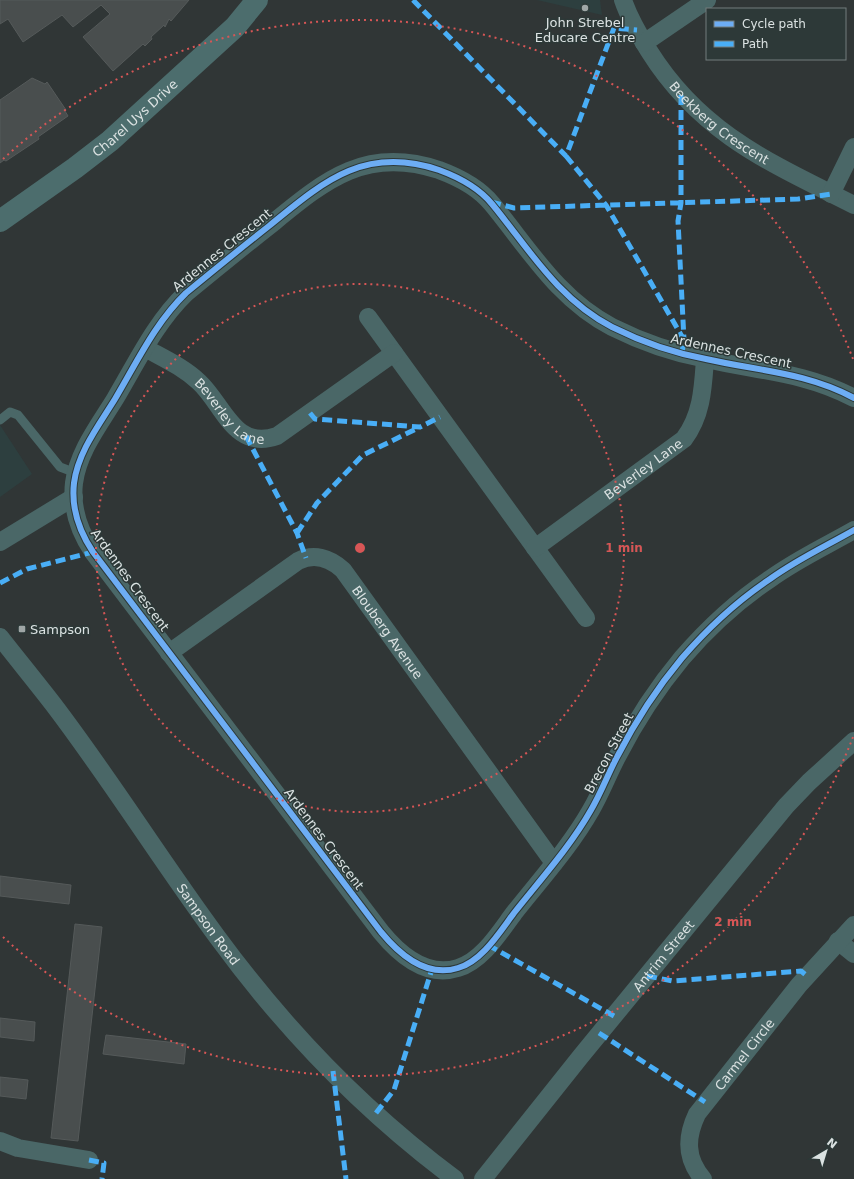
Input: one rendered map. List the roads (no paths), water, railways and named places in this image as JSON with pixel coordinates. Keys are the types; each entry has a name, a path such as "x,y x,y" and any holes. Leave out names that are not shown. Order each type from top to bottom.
{"main road":[{"name":"Charel Uys Drive","path":"0,221 75,168 110,140 235,27 257,0"}],"street":[{"name":"Beekberg Crescent","path":"623,0 644,43 677,89 716,128 755,154 854,205"},
{"path":"644,43 707,0"},
{"path":"831,194 854,147"},
{"name":"Ardennes Crescent","path":"416,963 394,947 381,932 85,540 75,512 74,497 76,473 86,448 163,318 186,293 315,189 350,170 369,165 389,163 427,166 461,180 490,202 550,278 588,312 633,337 658,347 705,359 796,376 822,384 854,398"},
{"path":"368,317 586,618"},
{"name":"Beverley Lane","path":"145,348 176,365 200,383 240,432 251,438 263,440 277,436 394,353"},
{"name":"Beverley Lane","path":"535,548 684,439 694,424 700,410 705,359"},
{"path":"0,542 74,497"},
{"name":"Brecon Street","path":"416,963 432,969 445,970 457,968 473,961 499,933 554,863 591,810 617,757 646,707 682,659 702,636 724,614 770,578 854,530"},
{"name":"Blouberg Avenue","path":"169,653 298,561 314,556 330,560 343,570 554,863"},
{"name":"Sampson Road","path":"0,637 54,705 218,938 253,983 292,1028 365,1102 405,1139 455,1179"},
{"name":"Antrim Street","path":"483,1179 581,1056 786,806 809,782 854,741"},
{"name":"Carmel Circle","path":"703,1179 690,1159 688,1145 691,1127 698,1114 799,985 854,925"},
{"path":"838,941 854,954"},
{"path":"0,1141 18,1148 89,1160"}],"lane":[{"path":"0,420 10,412 18,415 60,467 76,473"}],"place":[{"name":"John Strebel Educare Centre","path":"585,8"},
{"name":"Sampson","path":"22,629"}]}
